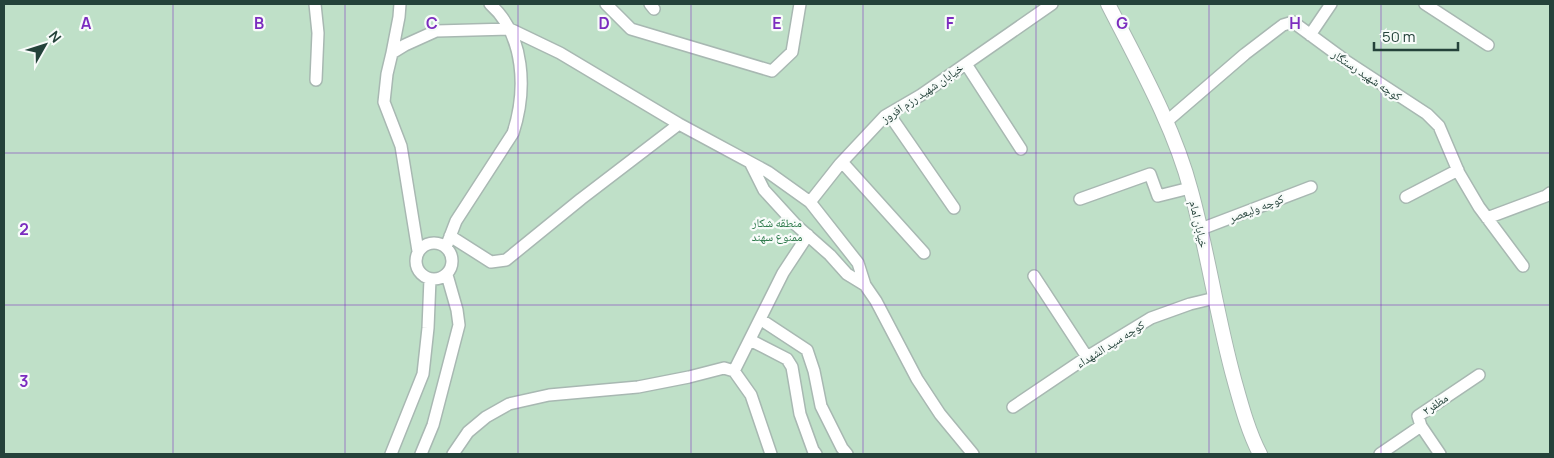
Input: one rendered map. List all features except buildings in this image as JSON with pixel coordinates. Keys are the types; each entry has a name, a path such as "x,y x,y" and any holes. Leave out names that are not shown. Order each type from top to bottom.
{"street":[{"path":"315,4 318,33 316,80"},
{"path":"400,4 387,74 384,102 401,146 418,251 416,256 417,268 424,277 430,279 436,280 447,275"},
{"path":"421,454 433,425 459,325 457,310 447,275 452,264 448,242 456,221 513,132 517,121 521,86 520,64 510,29 499,12 490,4"},
{"path":"606,4 631,29 772,71 792,52 800,4"},
{"name":"خیابان شهید رزم افروز","path":"810,202 842,162 885,116 921,95 1052,4"},
{"name":"خیابان امام","path":"1108,4 1171,132 1190,188 1201,229 1226,347 1241,403 1260,454"},
{"path":"1310,35 1331,4"},
{"path":"1425,4 1488,45"},
{"name":"کوچه شهید رستگار","path":"1166,122 1245,54 1283,25 1292,22 1346,62 1427,114 1439,126 1458,170 1479,207 1523,266"},
{"path":"392,54 405,45 436,31 510,29 560,53 679,124 768,172 810,202 858,262 865,285 876,301 921,386 940,414 973,454"},
{"path":"966,64 1021,149"},
{"path":"889,114 954,208"},
{"path":"418,251 428,243 448,242 491,262 506,260 581,199 679,124"},
{"path":"842,162 924,253"},
{"path":"751,164 764,190 847,274 865,285"},
{"path":"1406,198 1458,170"},
{"path":"1080,199 1150,174 1158,196 1190,188"},
{"name":"کوچه ولیعصر","path":"1201,229 1310,187"},
{"path":"1487,218 1550,193"},
{"path":"734,371 784,273 808,235"},
{"path":"1034,276 1087,357"},
{"path":"392,453 423,374 428,328 430,279"},
{"name":"کوچه سید الشهداء","path":"1014,407 1087,357 1151,318 1190,304 1215,298"},
{"path":"760,319 807,350 814,371 821,406 842,448 847,454"},
{"path":"750,340 787,359 792,367 800,414 816,454"},
{"path":"453,454 468,432 486,417 509,404 549,395 638,387 724,368 734,371 751,395 771,454"},
{"name":"مظفر۲","path":"1380,454 1421,426 1418,416 1479,375"},
{"path":"1421,426 1440,454"}],"green space":[{"name":"منطقه شکار ممنوع سهند","path":"4,4 1550,4 1550,454 4,454"}]}
